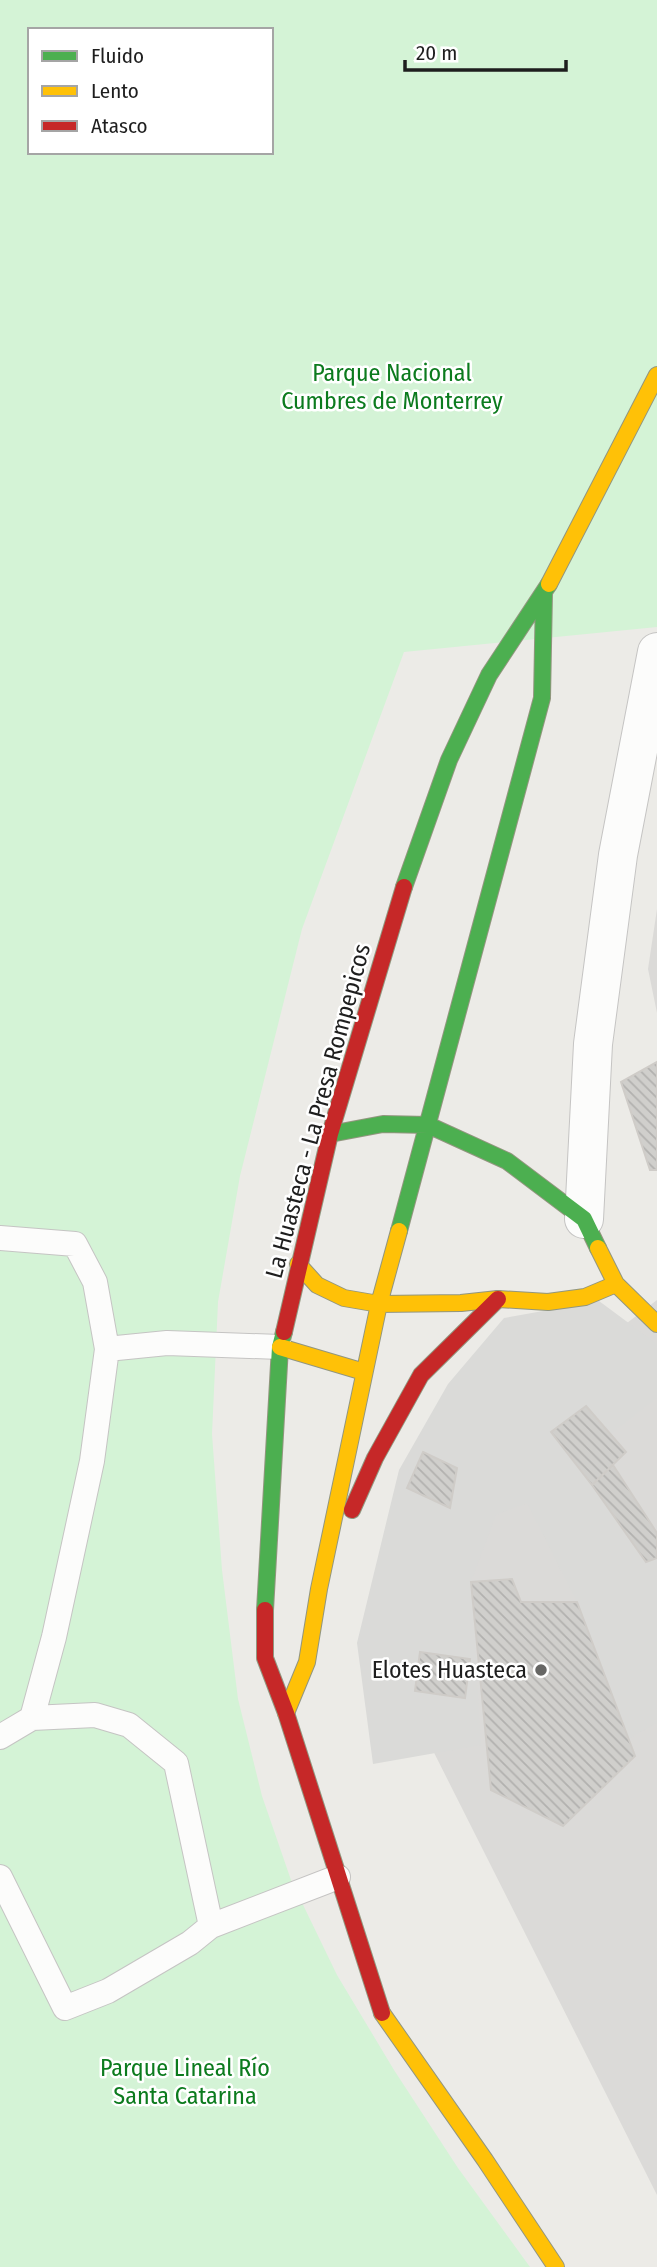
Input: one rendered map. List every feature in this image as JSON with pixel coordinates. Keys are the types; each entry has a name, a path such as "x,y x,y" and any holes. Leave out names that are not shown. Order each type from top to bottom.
{"main road":[{"name":"La Huasteca - La Presa Rompepicos","path":"556,2267 381,2012 286,1713 265,1658 265,1601 280,1347 330,1135 409,871 449,760 489,676 544,593 657,375"},
{"name":"La Huasteca - La Presa Rompepicos","path":"286,1713 307,1662 319,1589 379,1304 542,698 544,593"},
{"path":"330,1135 383,1124 428,1125 507,1161 584,1219 616,1284 653,1311"},
{"path":"298,1264 317,1285 344,1298 379,1304 461,1303 498,1299 548,1302 585,1297 616,1284"},
{"path":"319,1589 375,1458 421,1375 498,1299"},
{"path":"280,1347 364,1372"}],"street":[{"path":"584,1219 593,1044 618,855 657,652"}],"lane":[{"path":"0,1238 75,1244 95,1282 107,1349 92,1461 54,1637 32,1718"},
{"path":"107,1349 167,1343 280,1347"},
{"path":"0,1737 32,1718 95,1715 129,1725 176,1763 211,1926"},
{"path":"0,1877 65,2008 108,1991 190,1943 211,1926 338,1877"}],"shaded area":[{"path":"657,909 657,1013 648,969"},
{"path":"657,1300 657,2195 413,1711 460,1451"},
{"path":"599,1301 657,1344 657,1398 612,1433 586,1406 552,1432 578,1464 646,1562 657,1555 657,1723 628,1739 577,1602 527,1503 496,1515 471,1582 481,1745 373,1764 357,1643 399,1470 448,1384 504,1318"}],"green space":[{"path":"0,0 657,0 657,627 404,652 302,929 240,1176 218,1302 212,1434 222,1570 238,1699 262,1796 291,1880 337,1975 394,2070 458,2168 530,2267 0,2267"}],"building":[{"path":"657,1062 657,1170 650,1170 621,1082"},
{"path":"586,1406 626,1452 592,1485 551,1432"},
{"path":"423,1452 457,1468 450,1508 407,1488"},
{"path":"613,1465 657,1533 657,1558 646,1562 592,1485"},
{"name":"Elotes Huasteca","path":"512,1579 521,1602 577,1602 635,1756 563,1826 491,1790 471,1582"},
{"path":"420,1652 470,1659 465,1698 415,1691"}],"traffic: fast":[{"path":"404,887 449,760 489,675 549,584"},
{"path":"399,1231 542,698 544,593"},
{"path":"330,1134 383,1124 428,1125 507,1161 584,1219 598,1248"},
{"path":"265,1610 280,1347 284,1332"}],"traffic: slow":[{"path":"549,584 657,375"},
{"path":"286,1713 307,1662 319,1589 379,1304 399,1231"},
{"path":"598,1248 616,1284 657,1324"},
{"path":"298,1264 317,1285 344,1298 379,1304 461,1303 498,1299 548,1302 585,1297 616,1284"},
{"path":"280,1347 364,1372"},
{"path":"382,2013 556,2267"}],"traffic: jam":[{"path":"284,1332 330,1134 404,887"},
{"path":"352,1510 375,1458 421,1375 498,1299"},
{"path":"265,1610 265,1658 286,1713 382,2013"}],"place":[{"name":"Elotes Huasteca","path":"541,1670"}],"park label":[{"name":"Parque Nacional Cumbres de Monterrey","path":"392,387"},
{"name":"Parque Lineal Río Santa Catarina","path":"185,2082"}]}
